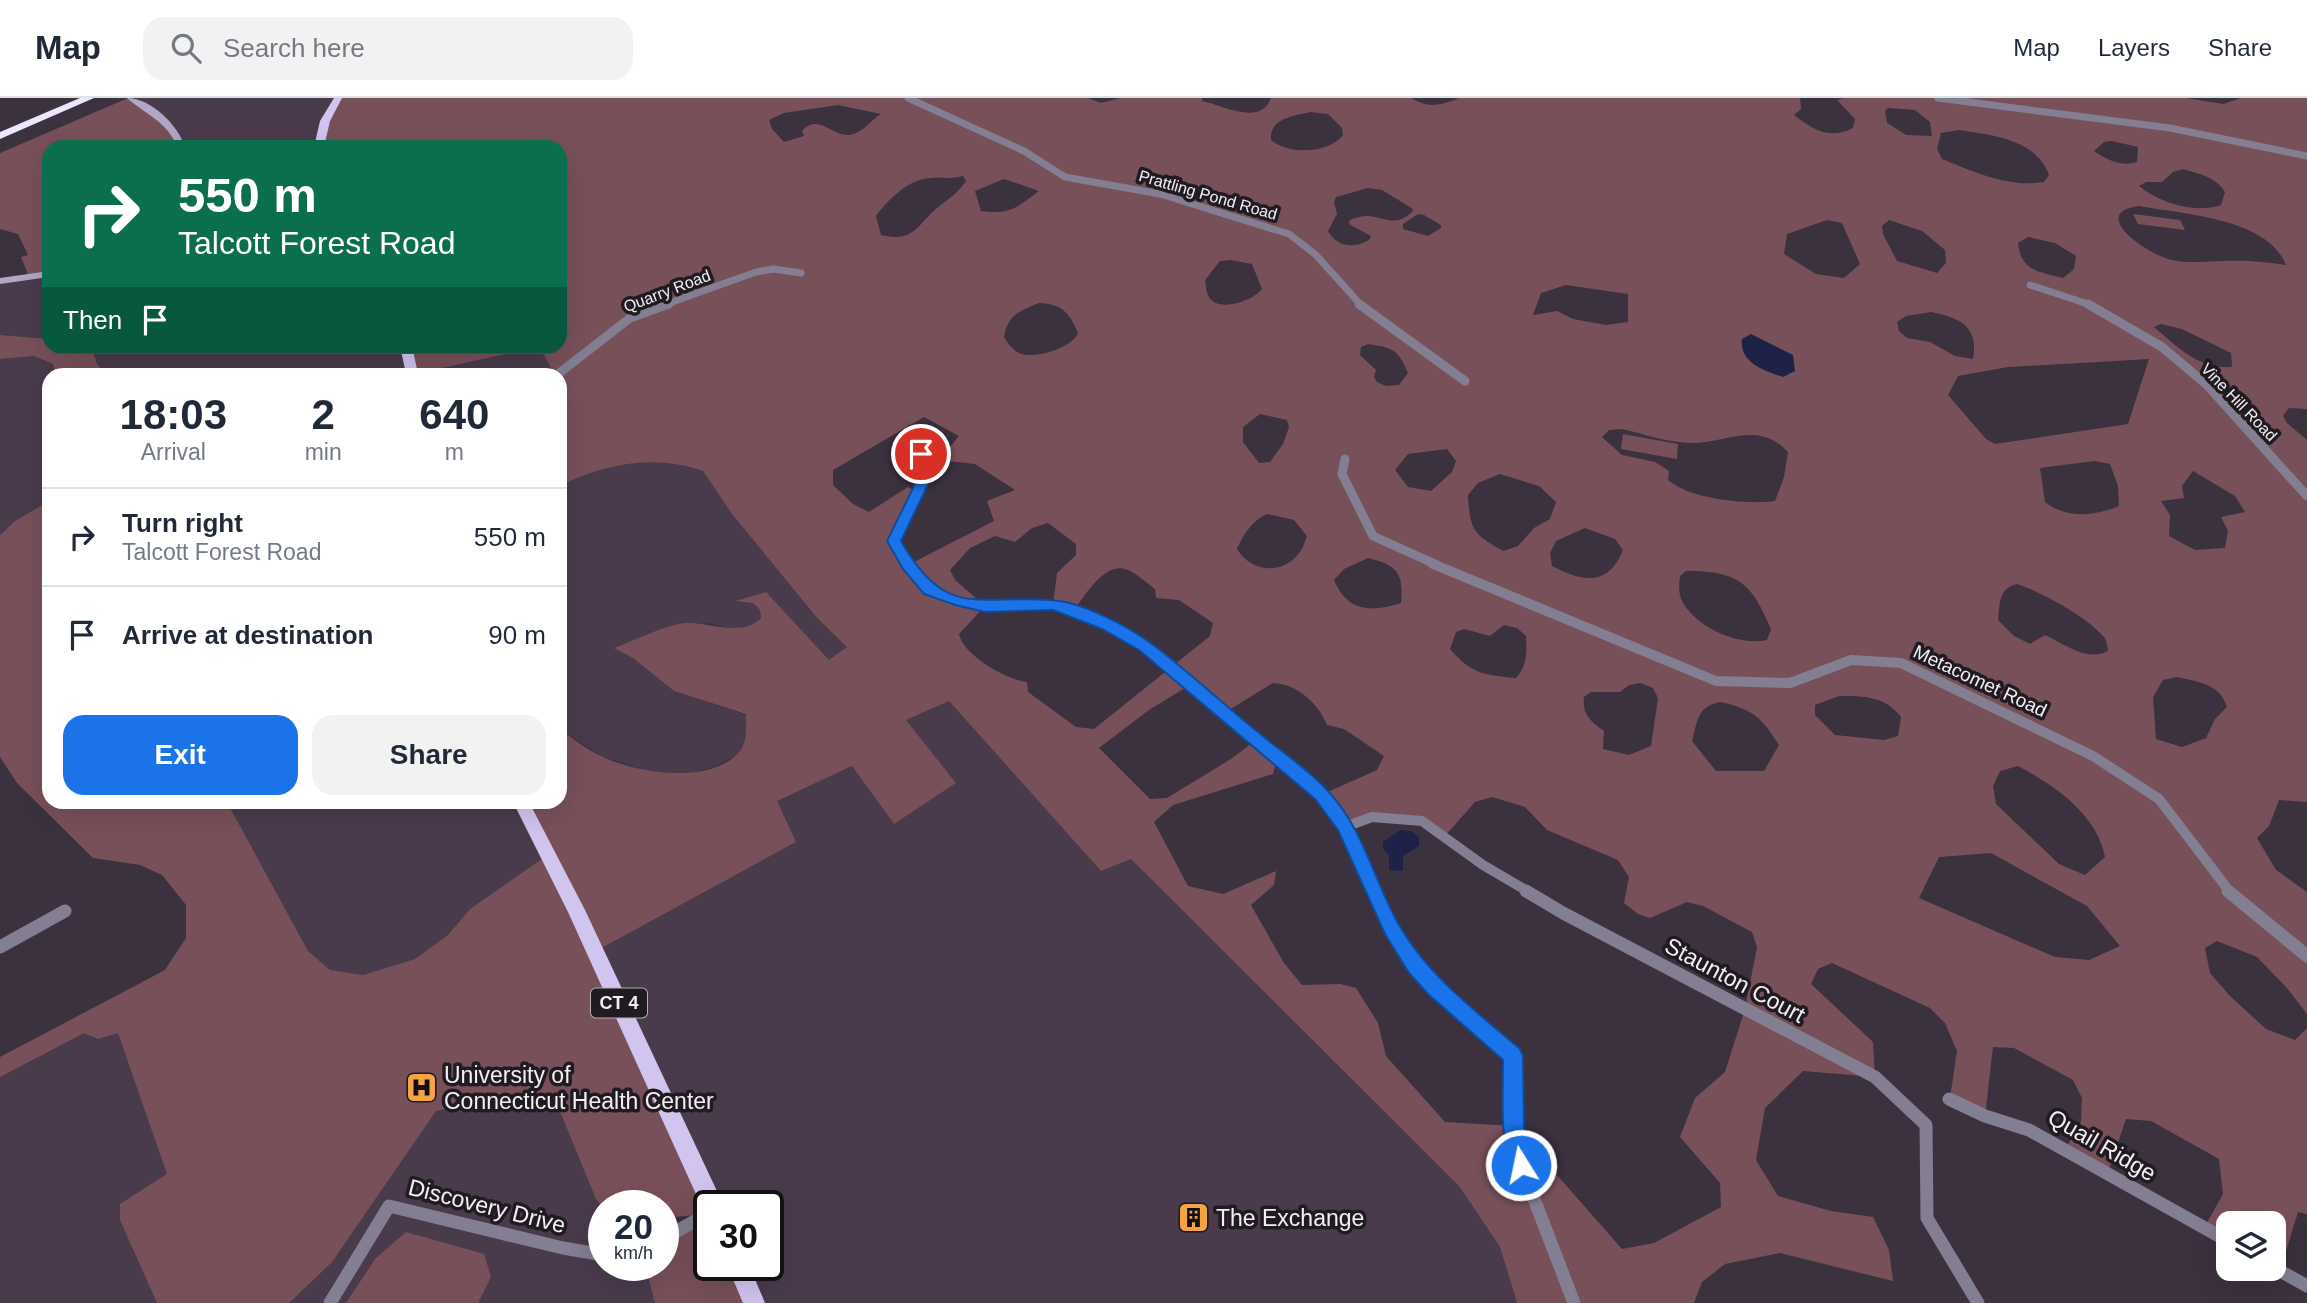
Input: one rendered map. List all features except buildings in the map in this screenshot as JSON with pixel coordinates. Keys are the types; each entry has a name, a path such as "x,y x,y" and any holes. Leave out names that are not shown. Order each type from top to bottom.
{"highway":[{"path":"0,128 71,98"},
{"path":"0,136 89,98"}],"main road":[{"path":"131,98 169,126 179,140"},
{"path":"321,140 325,121 338,98"},
{"path":"0,281 42,275"},
{"name":"CT 4","path":"526,809 576,910 706,1190"},
{"path":"745,1281 754,1303"}],"street":[{"name":"Prattling Pond Road","path":"908,98 1024,151 1065,177 1160,194 1289,234 1315,254 1360,305 1465,381"},
{"path":"1938,98 2191,130 2307,156"},
{"name":"Quarry Road","path":"565,368 619,324 632,317 756,272 774,269 801,273"},
{"name":"Vine Hill Road","path":"2030,285 2089,304 2162,346 2207,386 2307,496"},
{"path":"921,454 927,474 894,541 908,566 930,591 960,602 985,606 1053,605 1074,610 1114,629 1144,647 1321,795 1345,827 1391,929 1416,967 1434,988 1513,1056 1514,1126 1521,1165 1574,1303"},
{"name":"Metacomet Road","path":"1345,459 1342,474 1373,536 1400,550 1716,681 1790,683 1851,660 1901,663 2093,755 2159,799 2231,894 2307,956"},
{"name":"Staunton Court","path":"1345,827 1372,817 1422,821 1483,866 1563,913 1875,1077 1926,1125 1927,1218 1978,1303"},
{"path":"0,947 65,911"},
{"name":"Quail Ridge","path":"1949,1099 1985,1116 2029,1129 2216,1234"},
{"name":"Discovery Drive","path":"330,1303 389,1206 588,1252"},
{"path":"2286,1274 2307,1286"}],"shaded area":[{"path":"128,98 165,122 177,140 42,140 42,275 29,277 21,257 28,255 18,234 0,229 0,153"},
{"path":"131,98 338,98 322,140 177,140 165,122"},
{"path":"338,98 1088,98 1101,103 1120,98 1202,98 1202,101 1250,113 1266,107 1271,98 1412,98 1424,104 1435,105 1459,98 1800,98 1801,109 1794,115 1822,132 1837,133 1853,128 1855,119 1837,100 1844,98 2186,98 2223,104 2241,98 2307,98 2307,409 2289,408 2283,416 2287,423 2307,440 2307,802 2279,800 2269,826 2257,838 2276,870 2307,892 2307,1014 2287,988 2257,957 2217,941 2205,948 2210,973 2230,996 2266,1029 2295,1040 2307,1028 2307,1214 2298,1212 2286,1251 2286,1211 2216,1211 2216,1234 2204,1228 2223,1194 2219,1159 2151,1121 2126,1119 2107,1175 2065,1150 2081,1122 2082,1098 2073,1080 2014,1048 1993,1047 1985,1116 1950,1098 1957,1051 1945,1023 1930,1008 1832,963 1818,969 1811,984 1873,1042 1875,1077 1803,1071 1765,1108 1756,1160 1778,1196 1831,1211 1873,1217 1889,1250 1893,1281 1780,1253 1725,1264 1702,1282 1694,1303 1517,1303 1500,1247 1459,1186 1131,859 1101,871 949,701 906,720 956,783 894,824 852,766 777,801 796,842 596,951 702,1190 693,1190 693,1215 679,1217 679,1190 592,1190 557,1104 487,1101 436,1111 332,1262 289,1303 157,1303 120,1220 120,1204 167,1174 118,1033 98,1039 84,1033 0,1077 0,1057 165,970 186,938 186,905 162,875 140,865 93,858 43,809 231,809 308,951 330,970 363,975 415,959 448,935 470,909 549,854 525,809 567,809 567,734 585,747 616,762 673,773 711,769 727,762 740,751 745,739 746,714 674,691 633,658 614,648 680,624 746,627 761,618 760,610 753,603 736,601 766,592 829,660 847,647 818,619 732,514 703,471 649,462 612,467 567,483 567,368 551,368 544,354 567,354 567,140 322,140","holes":["838,105 881,114 854,134 840,134 815,124 802,131 804,136 784,142 772,129 769,120 784,113","1888,108 1915,110 1930,122 1932,136 1906,135 1887,123 1885,111","1310,112 1328,114 1342,128 1343,135 1328,146 1308,150 1288,148 1271,140 1271,133 1278,123","1959,130 1999,137 2024,146 2034,153 2049,175 2044,182 2031,183 1992,178 1942,159 1937,149 1941,133","2112,141 2138,147 2137,162 2115,162 2094,151 2104,142","2183,169 2212,179 2225,192 2221,205 2189,207 2167,202 2147,192 2139,186 2146,182 2162,182 2173,172","963,176 966,181 914,231 901,237 881,235 876,216 904,188 929,178","1004,179 1039,191 1018,206 999,212 981,211 975,191","1368,188 1382,190 1413,209 1406,217 1395,221 1367,216 1350,220 1349,224 1371,236 1363,243 1351,245 1336,240 1328,231 1337,214 1334,202 1336,197","2139,206 2222,221 2261,237 2276,249 2286,265 2249,261 2172,260 2138,243 2120,225 2119,217 2124,210","1418,214 1441,225 1441,228 1428,236 1403,229 1403,224","1827,220 1842,223 1860,264 1844,278 1816,274 1784,254 1787,234","1889,220 1922,231 1945,250 1946,263 1937,273 1897,261 1883,234 1882,226","2028,237 2055,243 2076,256 2074,269 2063,278 2039,271 2027,265 2018,243","1220,261 1252,264 1262,289 1244,301 1227,305 1213,302 1207,293 1205,280","1566,285 1628,294 1628,322 1606,325 1573,319 1557,311 1533,315 1541,293","1039,303 1054,305 1064,310 1078,333 1061,348 1043,354 1019,353 1004,337 1008,324 1016,315","1931,312 1951,317 1970,331 1974,348 1973,359 1955,356 1930,342 1907,338 1899,331 1897,322 1906,316","2161,324 2182,329 2231,353 2232,367 2220,367 2199,361 2154,327","1368,344 1394,351 1408,373 1399,385 1386,386 1377,382 1374,377 1376,370 1360,355 1361,347","2149,359 2128,424 1995,444 1986,439 1948,395 1958,376 2008,367","1260,414 1287,420 1289,427 1283,444 1270,462 1259,463 1243,442 1243,427","924,417 959,436 944,454 949,461 975,464 1015,490 987,501 994,521 908,565 894,541 918,492 908,487 869,512 853,504 833,485 833,470","1622,429 1683,443 1754,435 1777,442 1788,452 1784,477 1775,501 1734,501 1704,496 1678,487 1668,480 1669,471 1655,462 1622,455 1602,437 1609,430","1447,449 1456,461 1452,472 1431,491 1408,487 1395,470 1408,454","2094,461 2110,464 2118,486 2119,506 2081,514 2062,511 2045,502 2040,468","2193,471 2235,496 2245,512 2221,517 2228,531 2225,548 2195,550 2169,536 2170,515 2161,501 2184,498 2182,486","1500,474 1539,486 1556,502 1550,519 1534,528 1518,546 1503,551 1475,530 1470,516 1468,495 1478,483","1268,514 1294,520 1307,536 1293,560 1276,568 1250,563 1237,549 1249,528","1048,523 1076,544 1076,555 1057,573 1053,605 1074,610 1096,581 1111,570 1120,568 1128,570 1155,589 1156,598 1179,600 1213,623 1210,636 1094,729 1076,727 1028,692 1027,682 1009,677 987,665 962,642 959,634 985,606 955,580 950,570 970,548 995,536 1015,542 1032,528","1585,528 1615,539 1623,550 1610,570 1594,578 1584,578 1552,566 1550,553 1556,541","1368,558 1386,564 1400,577 1401,603 1380,608 1362,607 1346,599 1334,580 1344,569","1686,571 1718,573 1741,582 1757,600 1764,613 1771,629 1767,640 1732,638 1699,621 1680,596 1680,576","2017,584 2075,613 2105,639 2108,651 2100,654 2084,653 2045,635 2030,644 2014,636 1998,620 2000,603 2006,589","1504,625 1517,628 1526,636 1526,659 1516,678 1479,672 1465,664 1450,649 1456,632 1464,629 1490,636","2177,677 2208,685 2219,693 2227,707 2215,719 2206,738 2182,747 2156,739 2153,697 2163,680","1273,683 1282,684 1306,696 1327,725 1344,729 1384,756 1377,770 1321,795 1345,827 1372,817 1422,821 1444,837 1475,802 1492,797 1525,807 1547,830 1618,860 1629,877 1624,903 1638,914 1650,918 1687,902 1703,906 1752,932 1757,947 1745,1009 1725,1072 1695,1098 1680,1137 1720,1183 1721,1207 1654,1243 1622,1249 1514,1126 1445,1122 1386,1056 1378,1023 1356,988 1340,984 1302,985 1284,963 1251,905 1274,885 1276,871 1223,894 1188,886 1154,822 1173,805 1273,774 1277,758 1256,740 1231,759 1167,798 1150,799 1099,748 1149,710 1190,685 1224,713","1640,683 1653,688 1658,698 1651,746 1629,755 1603,749 1604,731 1588,717 1584,708 1584,697 1591,692 1620,692 1629,685","1839,696 1881,701 1901,717 1898,736 1884,740 1835,735 1815,715 1815,705","1721,702 1741,708 1756,716 1767,728 1779,745 1764,771 1716,771 1692,741 1697,720 1707,707","2018,766 2046,782 2083,814 2093,827 2105,857 2085,875 2059,864 1996,804 1993,786 2000,771","1991,853 2087,906 2120,946 2089,960 2055,957 1919,898 1939,857"]},
{"path":"2133,214 2180,220 2185,230 2138,224"},
{"path":"42,275 42,338 0,335 0,281"},
{"path":"0,335 42,338 42,354 94,354 101,368 54,368 53,364 34,356 0,359"},
{"path":"94,354 408,354 411,368 101,368"},
{"path":"408,354 505,354 440,368 411,368"},
{"path":"502,354 544,354 551,368 440,368"},
{"path":"34,356 53,364 54,368 42,368 42,505 15,521 0,535 0,359"},
{"path":"1623,434 1678,444 1677,459 1621,449"},
{"path":"665,461 703,471 732,514 818,619 847,647 830,661 765,592 739,601 753,603 760,610 761,618 755,625 734,629 708,623 615,648 633,658 674,691 747,715 744,743 739,753 714,767 687,774 654,773 601,756 567,734 567,482 586,472 618,465"},
{"path":"42,505 42,808 17,783 0,757 0,535 15,521"},
{"path":"949,701 1101,871 1131,859 1459,1186 1500,1247 1517,1303 754,1303 745,1281 784,1281 784,1190 706,1190 595,951 796,842 776,801 852,766 894,824 956,783 906,720"},
{"path":"231,809 525,809 550,854 470,909 448,935 415,959 363,975 330,970 308,951"},
{"name":"University of Connecticut Health Center","path":"542,902 601,1190 588,1190 588,1281 679,1281 679,1256 700,1303 0,1303 0,1069 151,993 199,1106"},
{"path":"693,1224 693,1281 745,1281 754,1303 655,1303 649,1281 679,1281 679,1230"},
{"path":"406,1232 484,1254 491,1277 478,1303 346,1303 375,1259"}],"water":[{"path":"1751,334 1793,355 1795,371 1783,377 1761,369 1749,360 1742,347 1742,339"},
{"path":"1401,830 1411,831 1419,837 1419,846 1403,856 1403,871 1389,870 1389,855 1383,849 1383,842"}],"place":[{"name":"University of Connecticut Health Center","path":"421,1088"},
{"name":"The Exchange","path":"1193,1218"}],"route":[{"path":"921,454 927,474 894,541 908,566 930,591 960,602 985,606 1053,605 1074,610 1107,625 1144,647 1321,795 1345,827 1391,929 1416,967 1434,988 1513,1056 1514,1126 1521,1165"}]}
